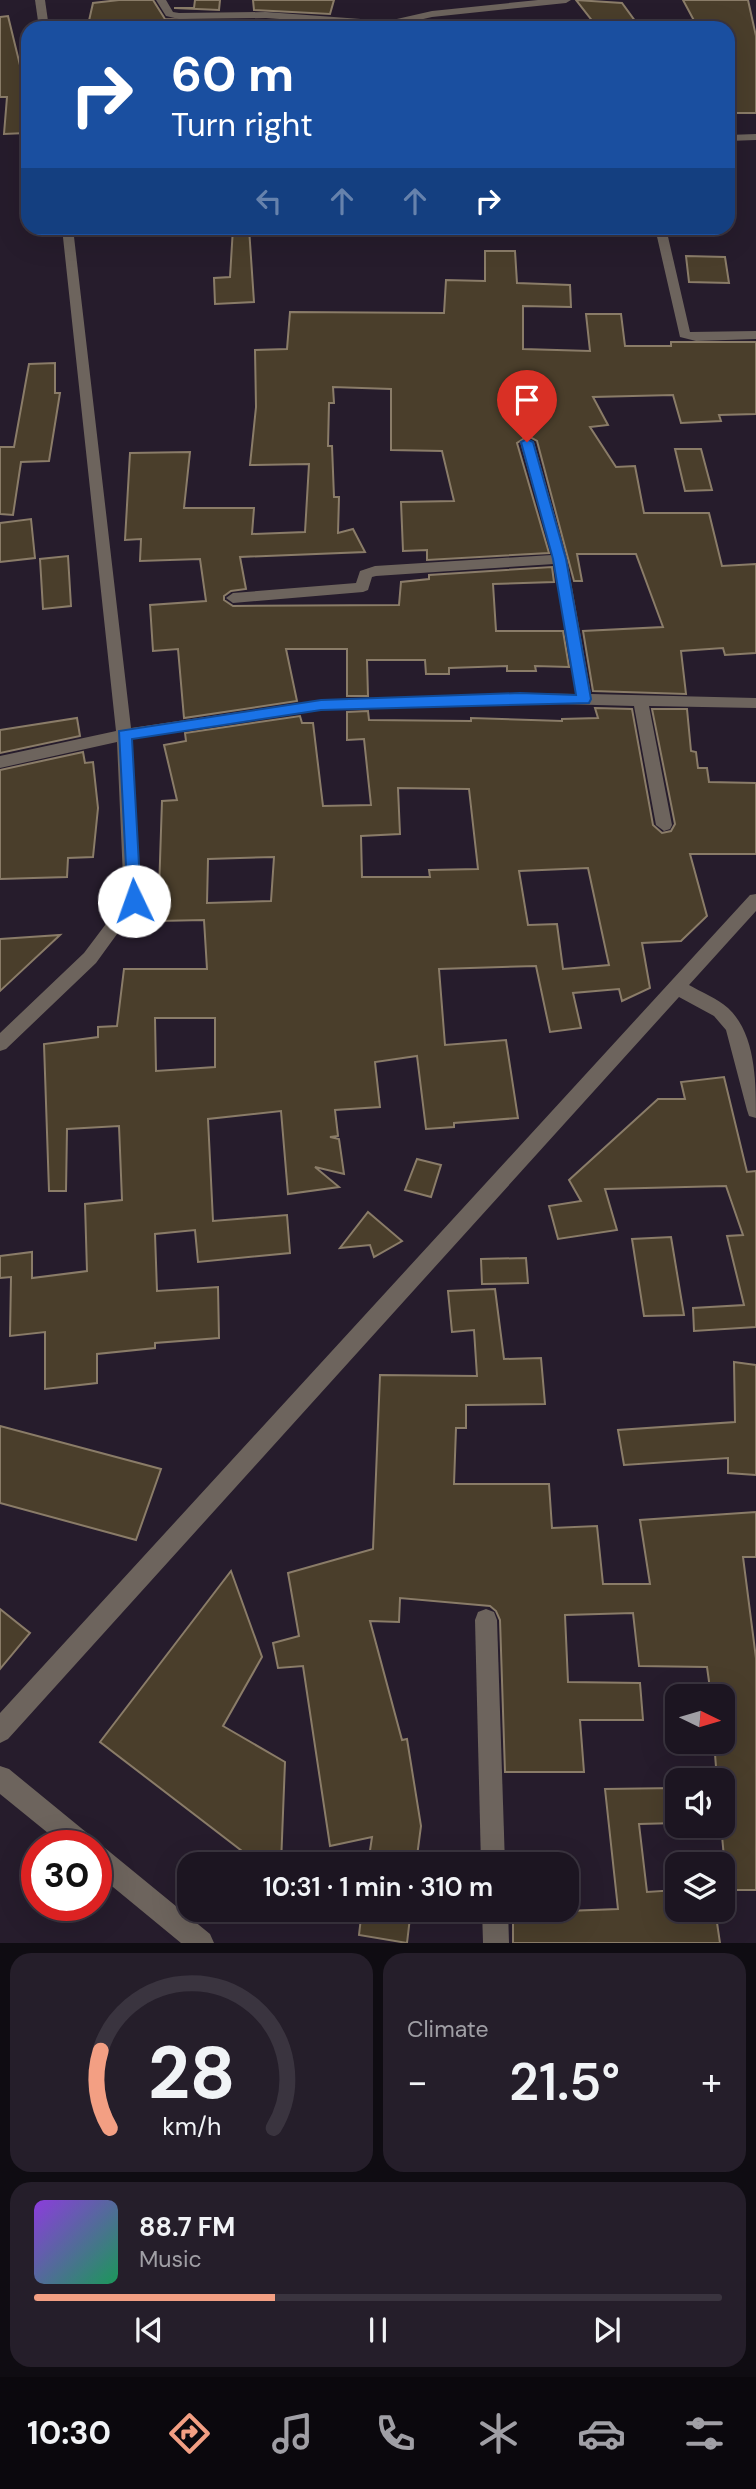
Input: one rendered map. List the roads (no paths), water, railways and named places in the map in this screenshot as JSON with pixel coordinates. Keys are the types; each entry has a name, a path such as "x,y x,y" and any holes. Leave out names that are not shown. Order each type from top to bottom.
{"street":[{"path":"40,0 43,21"},
{"path":"161,0 169,14 178,16 266,15 347,21"},
{"path":"401,21 432,14 566,0"},
{"path":"735,138 756,137"},
{"path":"0,1044 90,958 134,901 124,735 68,235"},
{"path":"662,235 684,334 696,337 756,335"},
{"path":"527,442 560,559 584,699"},
{"path":"233,598 363,587 365,575 375,571 560,559"},
{"path":"0,762 124,735 321,705 520,698 756,704"},
{"path":"641,702 664,824"},
{"path":"0,1731 756,900"},
{"path":"677,987 720,1012 734,1027 756,1110"},
{"path":"486,1620 493,1852"},
{"path":"0,1778 63,1830"},
{"path":"112,1870 201,1943"},
{"path":"495,1922 496,1943"}]}
